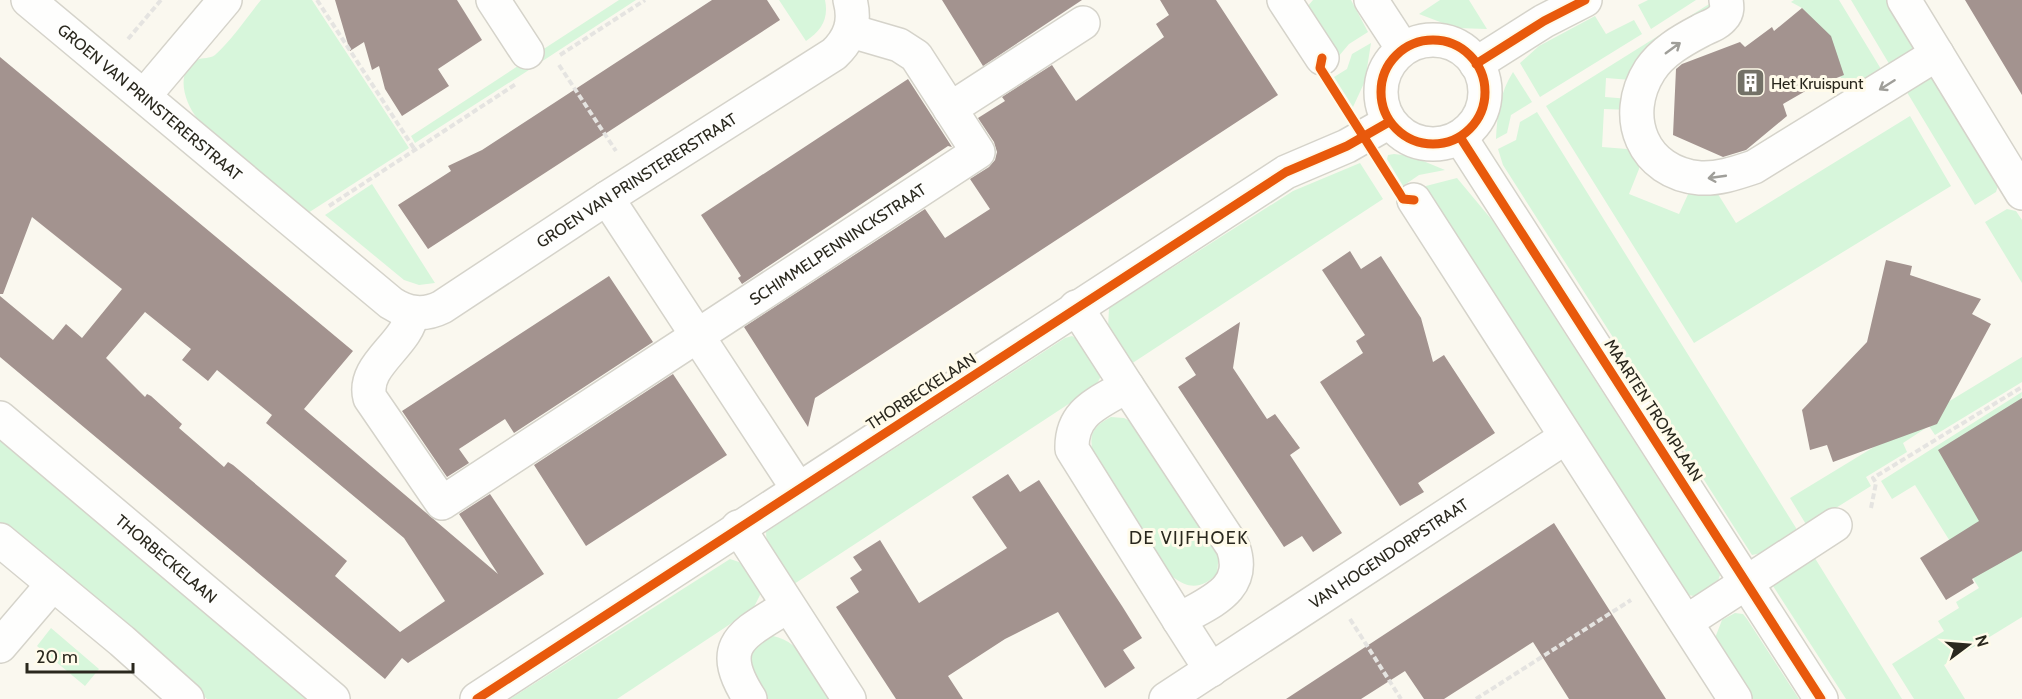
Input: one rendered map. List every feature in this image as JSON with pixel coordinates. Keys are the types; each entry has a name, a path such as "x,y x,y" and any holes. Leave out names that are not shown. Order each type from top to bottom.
{"street":[{"name":"GROEN VAN PRINSTERERSTRAAT","path":"28,0 391,303 412,313 442,308 607,198 834,54 842,47 850,15 916,56 978,152"},
{"path":"144,96 225,0"},
{"path":"493,0 524,67"},
{"path":"1284,0 1322,58"},
{"path":"1371,0 1403,50"},
{"path":"1476,64 1544,21 1585,0"},
{"path":"1726,0 1727,8 1723,18 1668,51 1651,69 1640,92 1638,122 1642,141 1648,152 1670,170 1693,177 1720,177 1754,167 1937,54"},
{"path":"1904,0 2022,193"},
{"path":"950,109 1083,23"},
{"path":"1442,41 1461,49 1476,64 1484,83 1484,104 1479,117 1460,136 1445,143 1429,145 1414,141 1400,133 1389,122 1383,109 1382,83 1393,58 1403,50 1416,43 1442,41"},
{"name":"THORBECKELAAN","path":"477,699 1286,172 1347,147 1389,122"},
{"name":"MAARTEN TROMPLAAN","path":"1460,136 1821,699"},
{"name":"SCHIMMELPENNINCKSTRAAT","path":"412,313 408,331 370,376 367,387 370,398 442,503 978,152"},
{"path":"607,198 798,489"},
{"path":"1414,200 1735,699"},
{"path":"1076,307 1233,547 1237,559 1236,572 1226,592 1179,620"},
{"path":"1127,386 1082,414 1072,436 1072,449 1211,670"},
{"name":"THORBECKELAAN","path":"0,418 333,699"},
{"name":"VAN HOGENDORPSTRAAT","path":"1166,699 1566,437"},
{"path":"1686,622 1834,525"},
{"path":"738,527 849,699"},
{"path":"0,540 122,641 187,699"},
{"path":"0,646 53,584"},
{"path":"750,699 734,670 736,646 744,634 788,606"}],"path":[{"path":"107,65 161,0"},
{"path":"317,0 415,150"},
{"path":"635,180 555,58 645,0"},
{"path":"298,226 415,150 524,67"},
{"path":"1871,508 1876,483 1873,478 2022,387"},
{"path":"1476,699 1659,582"},
{"path":"1332,591 1401,699"}],"green space":[{"path":"261,0 312,0 409,148 308,213 197,118 184,88 186,72 190,65 197,60 215,55"},
{"path":"619,0 636,0 541,62 536,54"},
{"path":"779,0 825,0 825,19 820,29 806,41"},
{"path":"1313,0 1351,0 1368,32 1349,44 1338,57 1307,7"},
{"path":"1440,0 1469,0 1487,29 1456,28 1419,14"},
{"path":"1648,0 1696,0 1651,29 1638,5"},
{"path":"1794,0 1839,0 1884,74 1851,94 1840,76 1830,37 1802,8 1791,2"},
{"path":"1851,0 1889,0 1916,46 1891,67"},
{"path":"1714,1 1717,6 1631,80 1606,78 1605,97 1630,99 1630,110 1604,109 1602,147 1627,149 1639,162 1639,169 1629,194 1679,214 1690,190 1716,191 1736,223 1910,116 1951,186 1694,343 1546,106"},
{"path":"1595,16 1606,34 1634,20 1642,34 1540,97 1520,63 1539,46"},
{"path":"1371,43 1365,81 1353,107 1334,77 1347,69 1352,54"},
{"path":"527,60 532,68 415,143 411,136"},
{"path":"1513,72 1532,102 1511,115 1507,133 1496,139 1500,104"},
{"path":"1934,76 1999,183 1996,192 1975,205 1905,89"},
{"path":"1537,112 1796,528 1797,532 1762,553 1752,555 1503,165 1498,149 1516,140 1520,122"},
{"path":"1388,155 1411,156 1445,170 1419,175 1403,186 1387,159"},
{"path":"1360,163 1383,199 1131,364 1108,328 1109,308 1293,191"},
{"path":"1457,178 1492,220 1720,575 1717,584 1702,597 1687,595 1422,187"},
{"path":"372,184 435,283 419,285 404,280 325,215"},
{"path":"2007,209 2016,211 2022,220 2022,283 1985,222"},
{"path":"1072,336 1097,361 1101,376 1093,388 791,586 767,550 766,532 1065,338"},
{"path":"2022,357 2022,382 1935,435 1929,426 1903,443 1907,452 1866,477 1871,486 1807,526 1790,498"},
{"path":"2022,392 2003,562 2022,550 2022,617 1944,665 1965,699 1914,699 1892,664 1944,631 1938,621 1959,608 1956,602 1979,588 1915,485 1892,499 1881,481"},
{"path":"1111,417 1124,418 1136,424 1219,552 1217,574 1212,579 1196,586 1185,584 1173,577 1096,464 1091,442 1092,436 1103,421"},
{"path":"0,433 318,699 207,699 0,522"},
{"path":"1813,555 1902,699 1846,699 1773,586 1777,576"},
{"path":"730,559 739,562 759,582 760,595 753,609 617,699 510,699"},
{"path":"1735,613 1743,614 1747,619 1799,699 1753,699 1715,638 1722,620"},
{"path":"51,628 99,669 85,686 37,646"},
{"path":"773,636 784,639 801,653 832,699 762,699 751,677 751,657 761,641"}],"building":[{"path":"335,0 457,0 482,40 438,69 449,86 402,116 385,89 379,66 372,70 364,42 350,51"},
{"path":"712,0 767,0 780,20 428,249 398,205 451,171 448,166 482,150"},
{"path":"942,0 1082,0 983,66"},
{"path":"1160,0 1216,0 1278,95 815,398 808,427 744,327 925,209 945,238 990,209 970,179 989,167 995,160 997,152 994,142 978,118 1005,101 1002,97 1052,65 1076,101 1164,37 1156,24 1169,15"},
{"path":"1965,0 2022,0 2022,95"},
{"name":"Het Kruispunt","path":"1802,8 1831,36 1844,75 1809,89 1783,104 1787,116 1746,150 1723,157 1673,135 1676,69 1682,64 1740,42 1745,47 1772,27 1774,31"},
{"path":"0,57 353,351 304,409 498,574 459,514 490,494 544,574 408,663 402,658 385,679 0,357 0,296 53,340 66,324 82,338 122,289 32,217 3,294 0,294","holes":["145,312 191,349 182,360 208,381 217,370 272,415 266,423 404,538 445,601 400,632 335,576 347,561 233,465 228,462 224,467 179,428 182,424 151,396 147,394 145,397 106,358"]},
{"path":"908,79 952,147 948,146 742,284 738,278 741,276 701,215"},
{"path":"1350,251 1361,269 1381,256 1421,318 1433,362 1444,355 1495,433 1418,483 1424,492 1400,506 1320,382 1363,353 1356,341 1365,335 1322,270"},
{"path":"1886,260 1912,266 1910,275 1981,299 1972,314 1991,324 1937,424 1833,462 1827,445 1810,450 1802,410 1867,342"},
{"path":"609,276 653,342 514,433 505,419 459,449 469,463 447,477 402,411"},
{"path":"1240,322 1233,368 1267,419 1275,414 1300,448 1290,455 1342,533 1313,552 1302,536 1284,547 1178,387 1196,375 1185,358"},
{"path":"673,374 727,455 586,546 534,465"},
{"path":"2022,398 2022,551 1972,579 1974,583 1946,600 1920,558 1979,521 1938,450"},
{"path":"1008,474 1020,492 1039,480 1122,606 1142,638 1123,650 1135,668 1105,688 1058,612 1005,639 948,676 963,699 896,699 836,607 859,592 850,578 862,570 853,557 880,540 919,603 1007,548 972,497"},
{"path":"1554,523 1666,699 1569,699 1533,642 1444,699 1424,699 1405,671 1361,699 1286,699"}],"cycle path":[{"path":"1476,64 1544,21 1585,0"},
{"path":"1433,40 1453,44 1470,55 1481,72 1485,92 1481,112 1470,129 1453,140 1433,144 1413,140 1396,129 1385,112 1381,92 1385,72 1396,55 1413,44 1433,40"},
{"path":"1322,58 1320,68 1403,199 1414,200"},
{"path":"477,699 1286,172 1347,146 1389,122"},
{"path":"1460,137 1821,699"}],"place":[{"name":"Het Kruispunt","path":"1750,83"}],"district":[{"name":"DE VIJFHOEK","path":"1189,538"}]}
